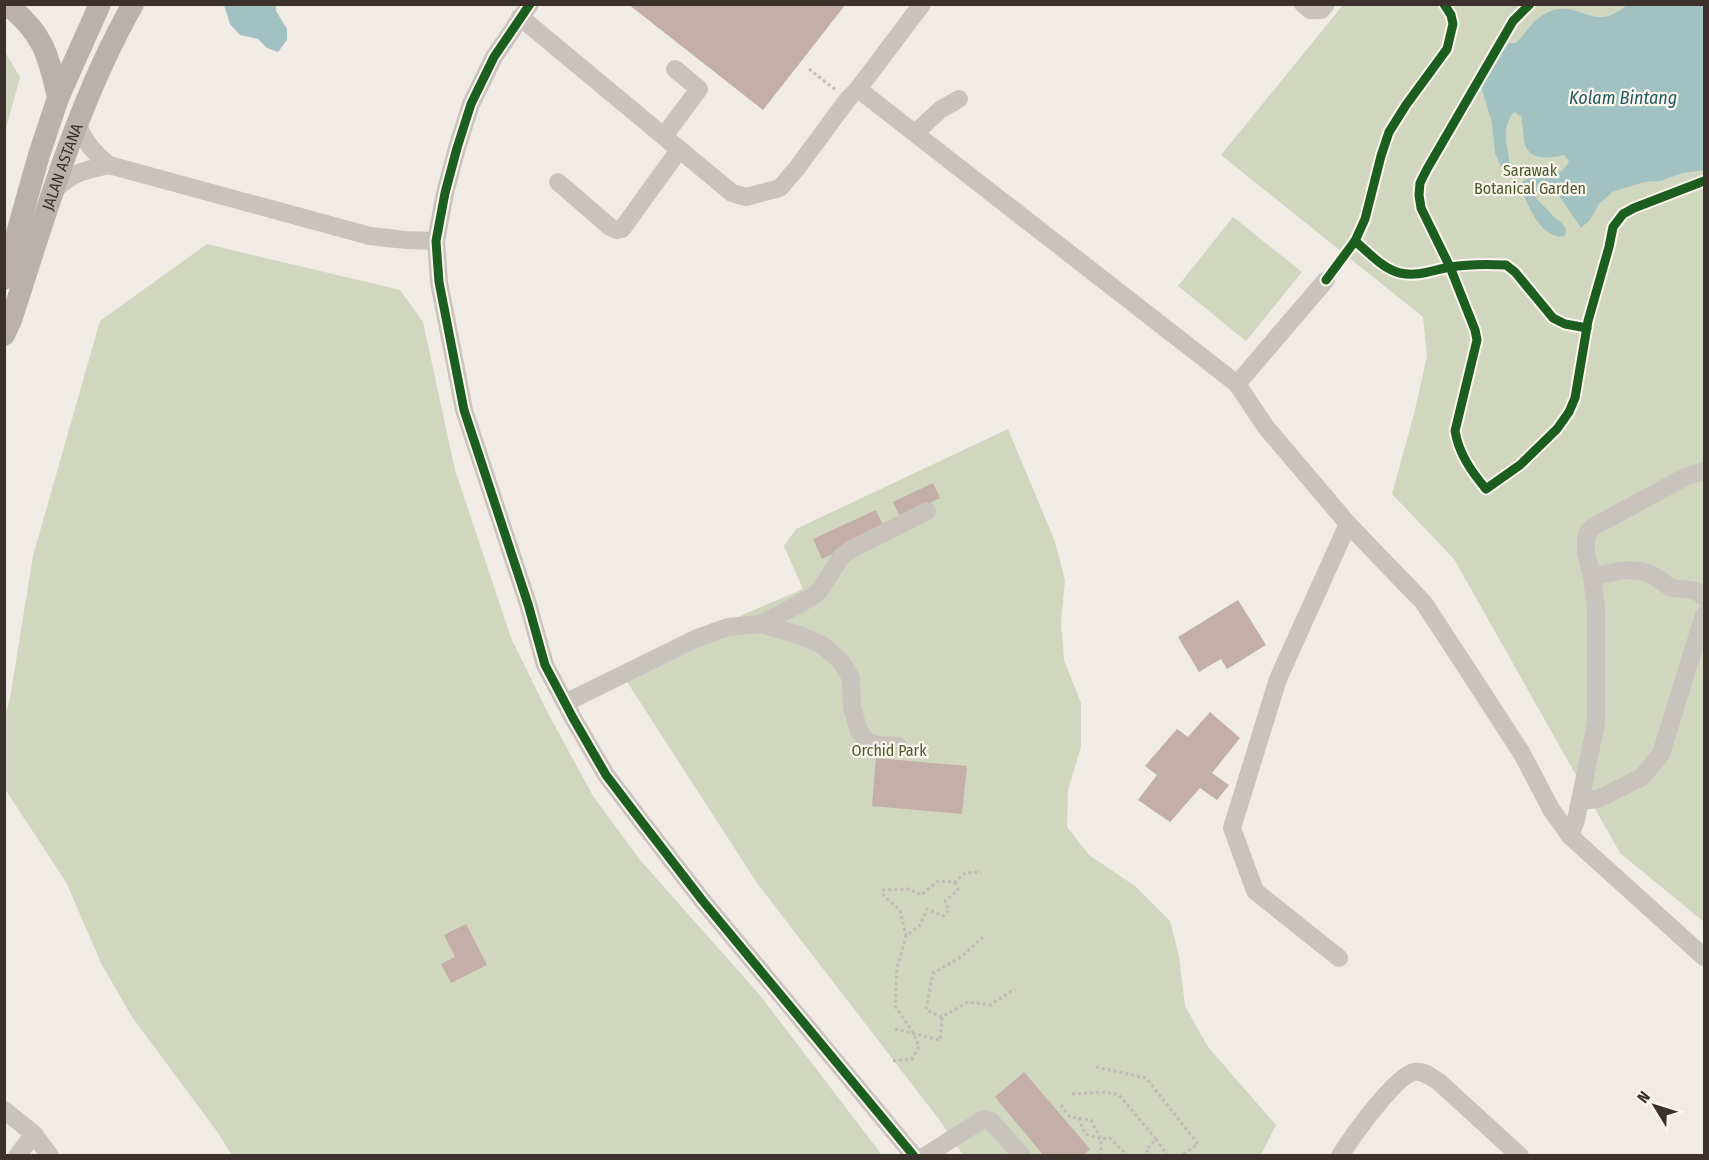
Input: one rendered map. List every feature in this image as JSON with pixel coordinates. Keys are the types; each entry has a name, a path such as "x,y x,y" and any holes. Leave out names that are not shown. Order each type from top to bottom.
{"main road":[{"path":"6,4 30,24 39,38 58,98"},
{"name":"JALAN ASTANA","path":"4,279 39,155 58,98 100,4"},
{"name":"JALAN ASTANA","path":"4,335 77,124 100,66 133,4"}],"street":[{"path":"914,1155 702,900 638,818 606,775 545,665 528,604 464,410 439,282 436,241 448,182 471,104 494,57 525,11 679,150 732,193 746,197 780,188 922,4"},
{"path":"1303,4 1310,10 1321,10 1326,4"},
{"path":"664,136 699,89 675,69"},
{"path":"853,94 915,133 1237,384 1265,426 1348,524 1424,603 1521,752 1551,809 1570,836 1704,957"},
{"path":"915,133 939,110 959,99"},
{"path":"77,124 91,149 109,165 370,236 436,241"},
{"path":"558,182 610,227 617,230 622,229 679,150"},
{"path":"54,190 79,171 109,165"},
{"path":"1237,384 1326,280"},
{"path":"1570,836 1576,820 1596,723 1596,606 1586,553 1588,532 1593,527 1685,477 1704,471"},
{"path":"761,624 812,597 820,590 841,557 850,550 927,510"},
{"path":"1339,958 1256,891 1232,828 1278,679 1348,524"},
{"path":"1592,577 1626,569 1641,571 1657,577 1670,587 1693,590 1703,594 1704,597"},
{"path":"1580,801 1598,799 1642,777 1661,754 1704,615"},
{"path":"565,703 697,638 728,627 761,624 802,636 822,645 840,660 851,678 852,707 859,731 867,741 877,745 898,747"},
{"path":"1340,1155 1376,1106 1402,1079 1413,1072 1426,1073 1439,1082 1520,1155"},
{"path":"4,1110 34,1134 50,1155"},
{"path":"925,1155 986,1119 991,1120 1022,1155"},
{"path":"16,1155 34,1134"}],"path":[{"path":"809,69 853,94"},
{"path":"893,1061 912,1059 919,1047 914,1034 895,1006 897,968 906,936 900,910 884,896 883,890 909,889 921,895 938,881 955,882 965,873 981,872"},
{"path":"906,936 920,925 927,909 943,916 948,910 945,902 958,890 955,882"},
{"path":"942,1017 926,1010 933,973 961,957 983,937"},
{"path":"942,1017 968,1002 990,1005 1015,989"},
{"path":"895,1029 940,1040 942,1017"},
{"path":"1096,1067 1146,1078 1198,1144 1181,1155"},
{"path":"1072,1094 1105,1092 1119,1095 1168,1155"},
{"path":"1061,1105 1070,1117 1091,1120 1101,1139 1101,1155"},
{"path":"1079,1118 1085,1134 1101,1139 1110,1138 1128,1155"},
{"path":"1152,1155 1146,1150 1156,1139"}],"green space":[{"name":"Sarawak Botanical Garden","path":"1343,5 1704,5 1704,922 1620,853 1454,559 1392,494 1427,356 1423,317 1221,155"},
{"path":"5,52 20,77 5,132"},
{"path":"1233,217 1302,272 1246,341 1178,286"},
{"path":"207,244 400,290 423,322 455,470 511,638 593,796 640,860 759,994 882,1155 232,1155 132,1017 101,963 66,882 5,789 5,717 33,556 100,321"},
{"name":"Orchid Park","path":"1008,429 1054,539 1065,580 1061,622 1064,660 1081,703 1081,747 1068,790 1067,827 1089,855 1135,886 1170,921 1179,956 1185,1006 1208,1047 1276,1125 1261,1155 963,1155 941,1122 757,883 618,668 803,589 784,546 796,529"}],"water":[{"path":"224,5 276,5 276,11 287,29 287,40 278,52 267,48 258,39 240,35 230,24"},
{"name":"Kolam Bintang","path":"1627,5 1703,5 1704,170 1683,173 1660,181 1644,182 1612,192 1599,204 1590,220 1581,228 1555,190 1545,182 1537,188 1536,198 1566,229 1565,236 1556,236 1549,233 1536,220 1521,186 1524,180 1560,172 1569,161 1564,155 1545,158 1529,152 1524,140 1521,116 1514,112 1509,119 1506,134 1510,174 1503,171 1495,153 1492,123 1481,86 1494,61 1509,43 1516,43 1535,21 1545,14 1561,9 1605,17"}],"building":[{"path":"628,4 846,4 763,110"},
{"path":"933,483 940,498 900,517 893,502"},
{"path":"876,510 885,530 822,559 813,539"},
{"path":"1238,600 1266,645 1227,669 1221,659 1199,672 1178,637"},
{"path":"1210,712 1240,738 1212,773 1229,785 1217,800 1200,788 1170,822 1138,800 1157,775 1145,766 1177,729 1188,737"},
{"path":"876,758 967,766 962,814 872,806"},
{"path":"466,924 487,965 451,983 441,964 455,957 444,935"},
{"path":"1024,1072 1090,1149 1083,1156 1044,1156 995,1097"}],"cycle path":[{"path":"530,4 494,57 471,104 445,193 436,241 439,282 464,410 528,604 545,665 606,775 702,900 914,1156"},
{"path":"1326,280 1355,241 1365,219 1389,132 1447,49 1453,24 1451,15 1444,4"},
{"path":"1530,4 1513,21 1420,183 1421,208 1450,267 1475,330 1477,340 1455,431 1466,462 1486,489 1520,465 1557,429 1569,412 1575,398 1588,321 1613,227 1623,214 1634,208 1704,181"},
{"path":"1355,241 1382,264 1400,273 1419,274 1464,265 1506,265 1515,272 1553,318 1565,324 1587,328"}]}
